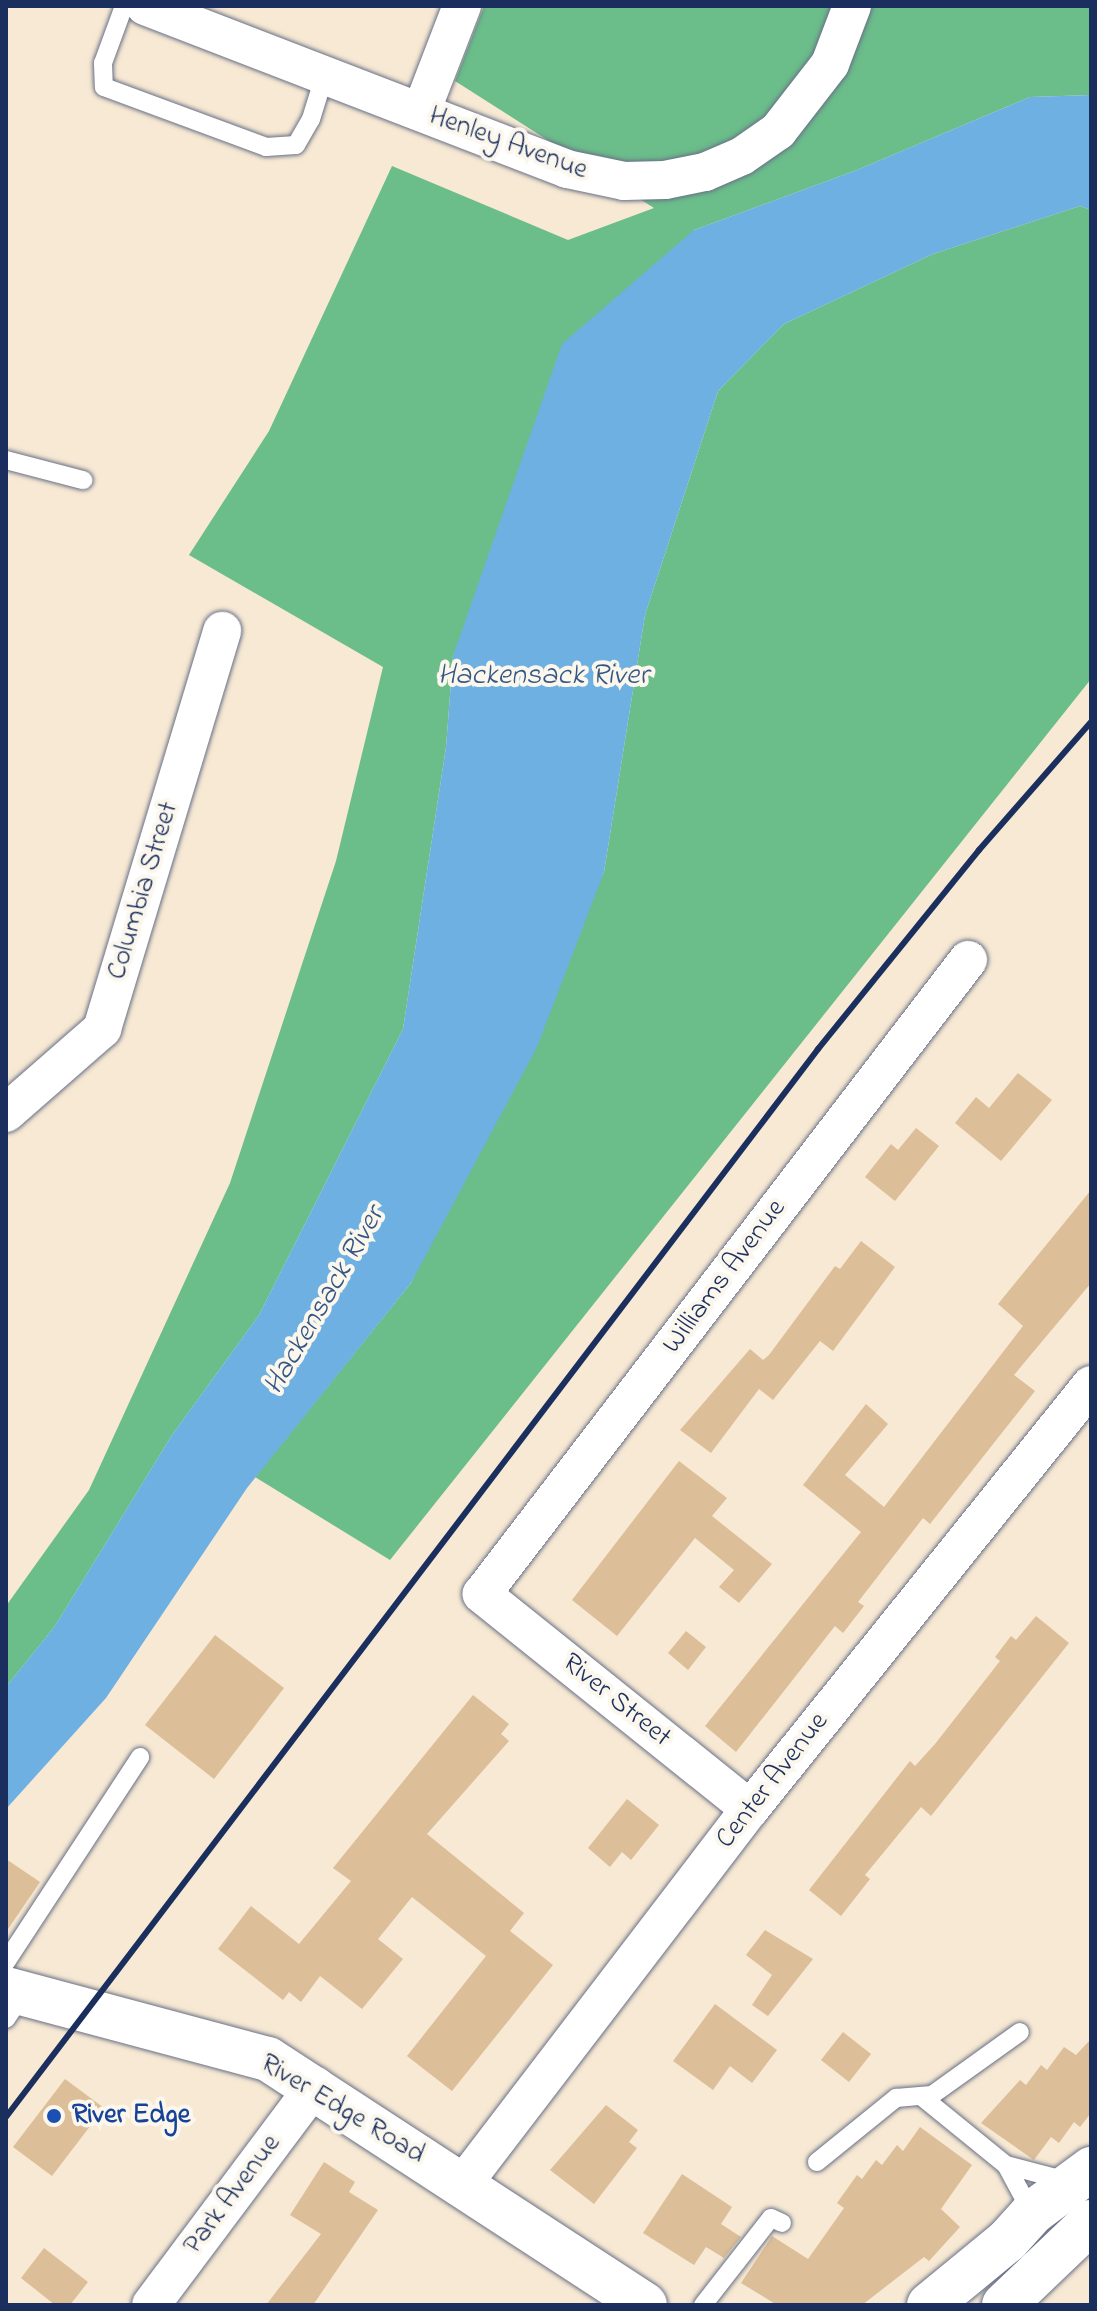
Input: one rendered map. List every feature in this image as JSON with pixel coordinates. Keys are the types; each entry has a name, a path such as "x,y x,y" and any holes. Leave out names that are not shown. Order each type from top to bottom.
{"main road":[{"name":"River Edge Road","path":"10,1991 268,2059 315,2086 645,2305"},
{"path":"929,2305 1080,2175"},
{"path":"1020,2226 1089,2227"},
{"path":"1004,2305 1089,2227"}],"street":[{"name":"Henley Avenue","path":"145,6 324,77 588,175 665,180 705,172 761,144 809,98 830,64 852,6"},
{"path":"421,112 462,6"},
{"name":"Columbia Street","path":"6,1113 102,1029 222,631"},
{"name":"Williams Avenue","path":"482,1594 968,960"},
{"name":"Center Avenue","path":"463,2184 750,1809 1091,1385"},
{"name":"River Street","path":"482,1594 750,1809"},
{"name":"Park Avenue","path":"151,2305 315,2086"}],"lane":[{"path":"124,6 103,63 104,87 266,147 296,145 311,119 324,77"},
{"path":"6,460 83,480"},
{"path":"10,1991 140,1757"},
{"path":"817,2162 896,2098 932,2095 1020,2032"},
{"path":"921,2096 1006,2165 1080,2175"},
{"path":"1006,2165 1020,2226"},
{"path":"703,2305 771,2218 782,2223"}],"green space":[{"path":"484,6 1091,6 1091,95 1030,97 857,170 694,230 453,656 446,747 403,1029 259,1315 172,1435 55,1626 6,1687 6,1606 89,1490 230,1183 336,861 383,667 189,555 269,431 392,166 568,240 654,208 455,81"},
{"path":"1080,206 1091,210 1091,679 390,1560 255,1477 411,1283 604,872 645,615 718,391 784,324 933,254"}],"water":[{"name":"Hackensack River","path":"1091,95 1091,210 1080,206 933,254 784,324 718,391 645,615 604,872 537,1047 411,1283 247,1488 106,1698 6,1809 6,1687 55,1626 172,1435 259,1315 403,1029 446,747 453,656 562,344 694,230 857,170 1030,97"}],"building":[{"path":"1018,1073 1052,1100 1001,1161 955,1123 976,1097 989,1108"},
{"path":"916,1128 939,1146 895,1201 865,1177 891,1144 898,1150"},
{"path":"1091,1190 1091,1283 1014,1375 1035,1391 930,1524 923,1518 858,1602 864,1606 843,1633 835,1626 736,1752 705,1726 861,1532 803,1485 866,1404 888,1424 845,1475 884,1507 1023,1326 998,1304"},
{"path":"861,1241 895,1267 833,1351 820,1341 773,1400 759,1389 711,1453 680,1430 750,1349 763,1360 769,1355 835,1266 840,1269"},
{"path":"679,1461 727,1498 712,1516 772,1564 739,1603 719,1587 734,1570 695,1538 617,1636 572,1600"},
{"path":"1036,1616 1069,1643 931,1816 921,1807 865,1875 870,1879 841,1916 809,1890 910,1761 915,1766 935,1744 1000,1661 995,1657 1011,1636 1016,1640"},
{"path":"686,1631 706,1647 688,1670 668,1653"},
{"path":"215,1635 284,1688 214,1779 145,1725"},
{"path":"473,1695 509,1724 501,1734 509,1741 427,1834 524,1913 510,1931 553,1965 452,2091 407,2056 486,1956 412,1897 378,1939 403,1959 362,2009 320,1976 301,2002 289,1992 283,2000 218,1949 251,1906 299,1944 351,1881 333,1868"},
{"path":"627,1799 659,1825 631,1860 622,1852 610,1867 588,1848"},
{"path":"6,1859 40,1882 6,1932"},
{"path":"765,1930 813,1959 768,2016 752,2005 772,1975 746,1955"},
{"path":"715,2004 777,2050 752,2083 730,2066 713,2090 673,2061"},
{"path":"843,2032 871,2054 849,2082 821,2060"},
{"path":"1091,2039 1091,2113 1080,2127 1074,2122 1059,2143 1051,2137 1034,2160 981,2123 1020,2080 1026,2085 1041,2065 1047,2070 1064,2047 1076,2055"},
{"path":"65,2079 104,2108 52,2176 13,2147"},
{"path":"606,2105 638,2130 629,2142 637,2148 594,2204 550,2170"},
{"path":"920,2127 972,2165 941,2209 960,2227 929,2261 924,2257 862,2305 777,2305 741,2283 772,2236 808,2259 844,2208 837,2203 857,2175 862,2179 876,2160 882,2165 897,2145 903,2151"},
{"path":"324,2162 355,2182 349,2192 378,2210 313,2305 266,2305 321,2234 290,2215"},
{"path":"682,2174 732,2207 721,2224 741,2237 724,2258 706,2247 694,2265 643,2233"},
{"path":"44,2248 88,2282 70,2305 55,2305 21,2278"}],"railway":[{"path":"6,2117 818,1049 979,850 1091,722"}],"place":[{"name":"River Edge","path":"54,2116"}]}
